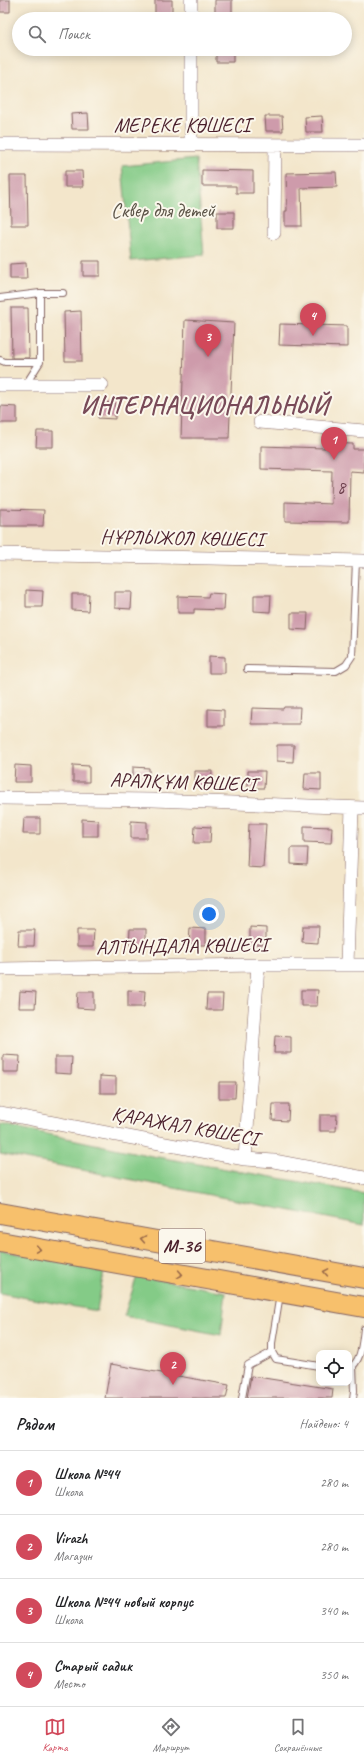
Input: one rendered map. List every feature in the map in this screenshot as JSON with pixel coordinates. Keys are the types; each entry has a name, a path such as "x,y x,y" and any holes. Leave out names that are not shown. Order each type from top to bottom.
{"main road":[{"name":"M-36","path":"1,1212 364,1278"},
{"name":"M-36","path":"0,1242 364,1307"}],"street":[{"path":"191,0 191,12"},
{"path":"191,56 191,145"},
{"name":"МЕРЕКЕ КӨШЕСІ","path":"0,144 364,145"},
{"path":"274,233 275,145"},
{"path":"0,385 102,385"},
{"path":"260,422 364,430"},
{"name":"НҰРЛЫЖОЛ КӨШЕСІ","path":"0,554 360,561"},
{"name":"АРАЛҚҰМ КӨШЕСІ","path":"0,798 153,800 358,808"},
{"path":"347,965 358,808"},
{"path":"246,1159 258,965"},
{"name":"АЛТЫНДАЛА КӨШЕСІ","path":"0,969 364,965"},
{"name":"ҚАРАЖАЛ КӨШЕСІ","path":"0,1113 246,1159 274,1161 364,1178"}],"lane":[{"path":"26,384 40,362 40,292"},
{"path":"0,298 40,292 63,294"},
{"path":"0,360 5,362 40,362"},
{"path":"247,669 336,671 346,665 352,656 360,561"},
{"path":"280,1292 272,1352 276,1359 316,1366"},
{"path":"352,1366 359,1357 364,1329"},
{"path":"242,1398 248,1365 272,1352"},
{"path":"352,1375 354,1391 353,1398"}],"green space":[{"name":"Сквер для детей","path":"196,159 204,255 131,261 122,166"},
{"path":"0,1124 152,1156 364,1193 364,1225 0,1154"},
{"path":"0,1250 104,1271 97,1311 0,1293"},
{"path":"137,1276 226,1292 221,1335 124,1316"}],"building":[{"path":"0,0 10,0 10,12 0,12"},
{"path":"155,0 172,0 172,12 155,12"},
{"path":"215,0 232,0 232,12 215,12"},
{"path":"216,56 233,56 233,62 216,62"},
{"path":"88,113 89,129 72,129 71,114"},
{"path":"265,116 282,116 283,131 266,131"},
{"path":"322,116 323,132 306,132 305,117"},
{"path":"202,170 253,171 253,193 236,193 236,186 202,186"},
{"path":"65,171 82,171 83,187 65,187"},
{"path":"336,172 337,187 301,188 302,226 285,226 285,211 287,211 286,173"},
{"path":"10,176 27,176 28,225 11,225"},
{"path":"217,212 234,212 234,228 217,228"},
{"path":"83,261 100,261 100,276 83,276"},
{"path":"26,263 27,279 10,279 10,264"},
{"path":"11,308 28,308 29,358 12,358"},
{"path":"81,311 82,361 65,361 64,312"},
{"path":"185,320 234,323 229,438 181,438"},
{"path":"280,324 347,326 347,347 279,345"},
{"path":"99,402 115,403 115,419 98,418"},
{"path":"1,406 17,407 17,423 0,423"},
{"path":"37,431 53,431 53,447 36,447"},
{"path":"325,443 353,444 353,449 364,449 364,472 350,471 349,522 285,521 285,502 331,504 332,471 261,469 261,446 325,448"},
{"path":"0,509 44,510 43,526 0,526"},
{"path":"26,590 43,591 42,607 26,607"},
{"path":"115,592 132,592 131,609 115,608"},
{"path":"209,593 225,594 224,610 194,609 194,613 178,613 178,596 208,597"},
{"path":"72,594 89,594 88,611 72,610"},
{"path":"254,595 271,595 270,612 254,611"},
{"path":"291,613 308,613 307,630 291,629"},
{"path":"209,656 225,657 225,673 209,673"},
{"path":"284,707 300,707 299,724 251,724 252,708 283,709"},
{"path":"208,709 224,710 224,726 208,726"},
{"path":"277,745 294,745 293,762 277,761"},
{"path":"15,765 31,766 31,782 14,782"},
{"path":"73,765 89,766 89,782 73,782"},
{"path":"133,767 149,768 149,784 133,784"},
{"path":"195,771 212,771 211,788 195,787"},
{"path":"248,771 265,771 264,788 248,788"},
{"path":"305,773 321,773 321,790 304,789"},
{"path":"24,818 40,818 40,834 23,834"},
{"path":"82,819 98,820 98,836 82,836"},
{"path":"131,821 147,822 147,838 131,838"},
{"path":"249,824 266,824 263,868 247,867"},
{"path":"195,826 211,827 210,843 194,843"},
{"path":"304,826 332,827 331,843 304,842"},
{"path":"291,848 308,848 307,865 291,864"},
{"path":"303,926 319,926 318,943 302,942"},
{"path":"250,927 266,928 266,944 250,944"},
{"path":"190,928 206,929 206,945 189,945"},
{"path":"130,929 146,929 146,945 129,945"},
{"path":"19,930 35,930 34,946 18,946"},
{"path":"77,930 94,930 93,947 77,947"},
{"path":"128,990 145,991 144,1007 128,1007"},
{"path":"301,990 318,990 317,1006 301,1006"},
{"path":"20,991 36,992 35,1008 19,1008"},
{"path":"78,992 94,992 94,1009 77,1008"},
{"path":"207,994 223,994 222,1010 206,1010"},
{"path":"275,1036 291,1037 291,1053 274,1053"},
{"path":"3,1055 20,1056 19,1072 3,1072"},
{"path":"55,1057 72,1057 71,1074 55,1073"},
{"path":"100,1076 116,1077 116,1093 100,1093"},
{"path":"219,1082 236,1082 235,1098 219,1098"},
{"path":"273,1104 289,1104 288,1121 272,1120"},
{"path":"320,1115 337,1115 336,1131 320,1131"},
{"path":"111,1364 229,1385 226,1398 105,1398"},
{"path":"251,1376 333,1389 332,1398 247,1398"}],"place":[{"name":"Старый садик","path":"313,336"},
{"name":"Школа №44 новый корпус","path":"208,357"},
{"name":"Школа №44","path":"334,460"},
{"name":"Virazh","path":"173,1385"}],"district":[{"name":"ИНТЕРНАЦИОНАЛЬНЫЙ","path":"205,405"}]}
